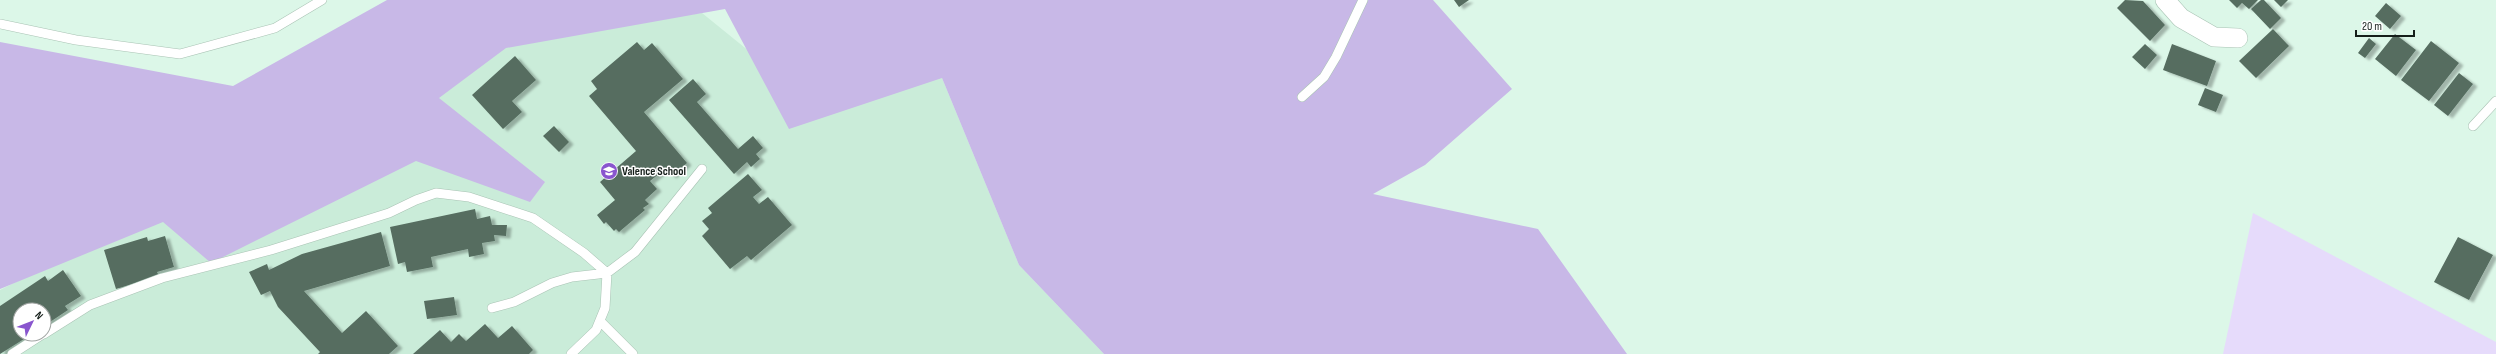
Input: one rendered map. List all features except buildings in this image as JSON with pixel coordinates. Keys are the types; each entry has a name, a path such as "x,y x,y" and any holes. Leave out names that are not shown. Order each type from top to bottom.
{"street":[{"path":"2166,0 2181,18 2214,37 2238,38"}],"lane":[{"path":"0,24 76,40 180,54 275,28 322,0"},
{"path":"1302,97 1324,77 1336,57 1363,0"},
{"path":"2473,126 2496,101"},
{"path":"492,308 514,302 552,284 572,277 607,273 634,252 702,169"},
{"path":"52,329 90,304 162,278 272,250 389,213 416,200 436,193 469,197 533,218 584,253 607,273"},
{"path":"571,354 596,330 600,321 605,308 607,273"},
{"path":"600,321 633,354"},
{"path":"12,354 31,342"}],"shaded area":[{"path":"387,0 1433,0 1512,89 1425,165 1373,194 1538,229 1627,354 1104,354 1019,265 942,78 789,129 725,9 506,48 439,98 545,182 530,202 416,161 211,263 163,222 0,289 0,42 233,86"},
{"name":"Valence School","path":"702,13 760,60 942,78 1019,265 1104,354 0,354 0,290 503,39"},
{"path":"2253,213 2496,342 2496,354 2223,354"}],"place":[{"name":"Valence School","path":"609,171"}]}
